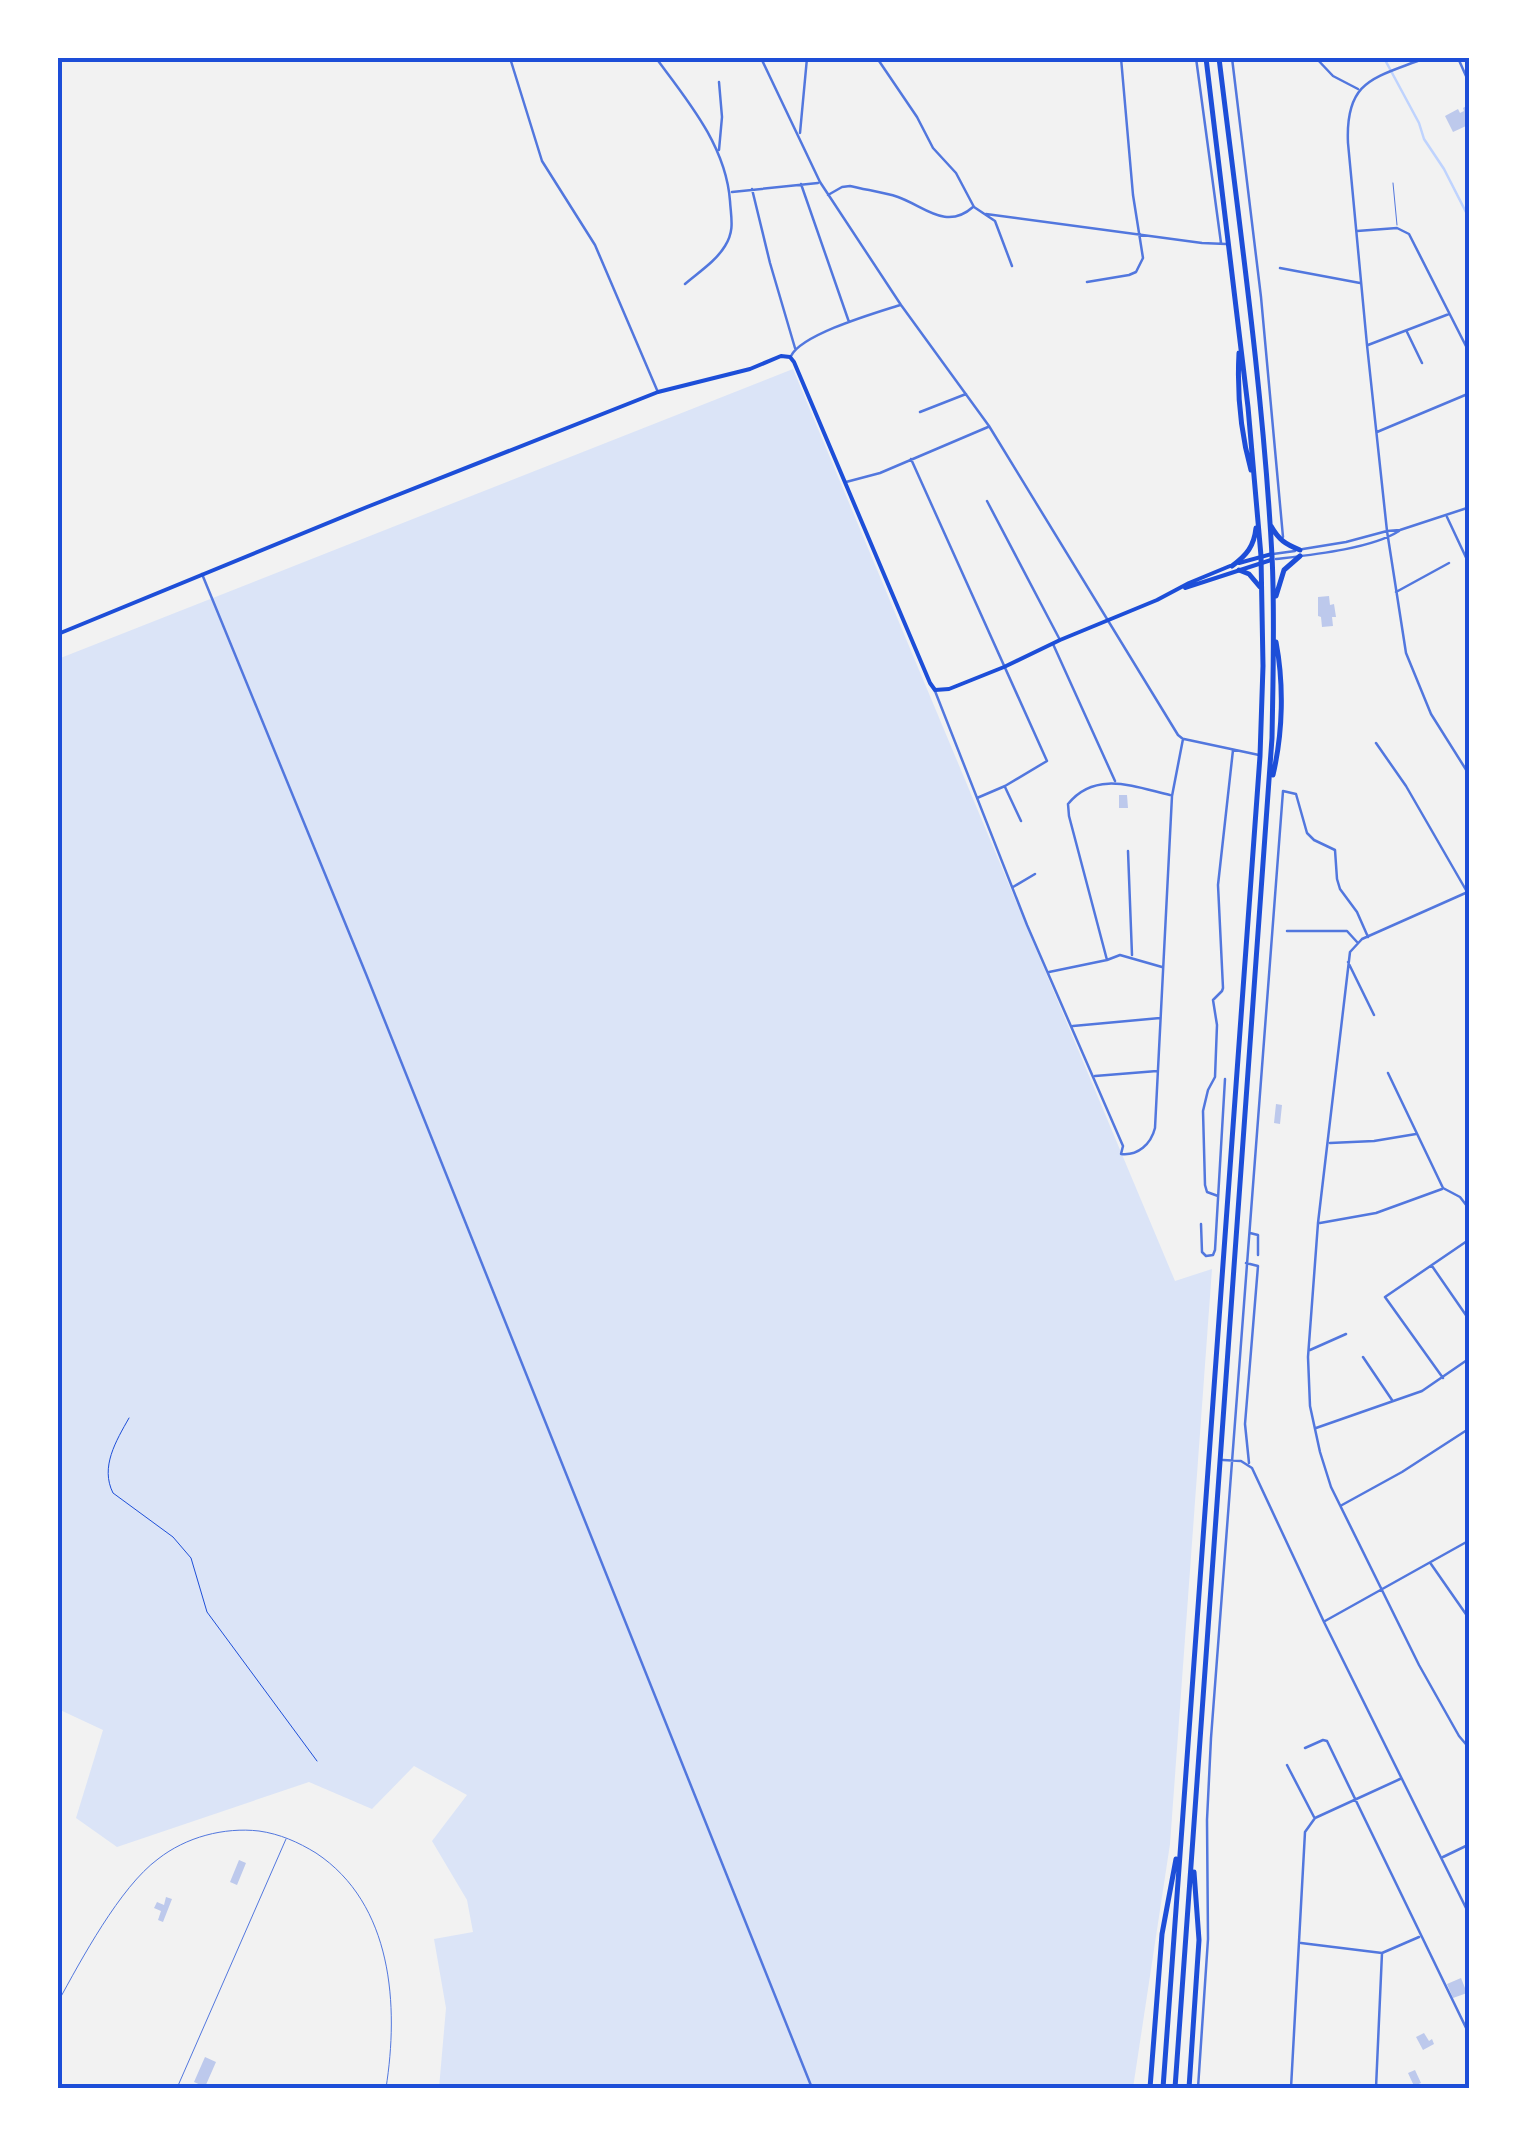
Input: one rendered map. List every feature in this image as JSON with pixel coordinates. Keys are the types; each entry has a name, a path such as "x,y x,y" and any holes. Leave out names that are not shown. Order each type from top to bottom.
{"highway":[{"path":"1163,2088 1238,1079 1263,666 1258,515 1245,445 1238,372 1240,340 1206,58"},
{"path":"1175,2088 1270,787 1278,754 1281,704 1250,313 1219,58"},
{"path":"1232,566 1252,547 1258,515"},
{"path":"1269,523 1284,544 1300,553 1284,570 1274,609"},
{"path":"1239,570 1249,574 1261,590"},
{"path":"1150,2088 1162,1934 1181,1837"},
{"path":"1189,2088 1199,1940 1192,1856"}],"main road":[{"path":"58,634 658,392 750,369 781,356 794,362 935,690 949,689 1004,667 1060,640 1262,559"},
{"path":"1180,590 1232,566 1272,557"}],"street":[{"path":"510,58 542,161 595,246 658,392"},
{"path":"656,58 718,151 734,217 726,245 686,284"},
{"path":"761,58 828,195 901,305 989,426 1178,734 1183,739 1260,756"},
{"path":"800,139 807,58"},
{"path":"878,58 974,206 994,221 1012,266"},
{"path":"1087,282 1136,272 1144,258 1138,234 1121,58"},
{"path":"1196,58 1221,244"},
{"path":"1232,58 1261,298 1284,544"},
{"path":"1316,58 1333,76 1359,90"},
{"path":"1425,58 1387,73 1359,90 1350,108 1347,127 1366,345 1395,592 1411,669 1430,714 1470,776"},
{"path":"1458,58 1470,85"},
{"path":"718,151 722,117 719,82"},
{"path":"730,192 820,182"},
{"path":"801,184 849,322"},
{"path":"1394,184 1397,228"},
{"path":"828,195 850,186 901,198 929,214 948,216 963,216 974,206"},
{"path":"752,189 795,348"},
{"path":"984,213 1230,244"},
{"path":"1357,231 1406,231 1470,354"},
{"path":"1280,268 1362,283"},
{"path":"790,358 795,348 849,322 901,305"},
{"path":"1366,345 1450,314"},
{"path":"1406,330 1422,363"},
{"path":"920,412 967,394"},
{"path":"1376,432 1470,394"},
{"path":"846,482 880,473 989,426"},
{"path":"911,460 1047,761 976,799"},
{"path":"987,501 1060,640"},
{"path":"1300,553 1400,530 1470,507"},
{"path":"1447,516 1470,566"},
{"path":"1272,557 1388,538 1400,530"},
{"path":"1395,592 1448,564"},
{"path":"202,574 812,2088"},
{"path":"1053,644 1116,782"},
{"path":"935,690 1046,974 1123,1146 1120,1154 1137,1152 1154,1134 1172,796 1183,739"},
{"path":"1376,743 1469,894 1368,936 1350,952 1318,1223 1309,1350 1310,1406 1325,1471 1341,1506 1419,1665 1459,1736 1470,1748"},
{"path":"1218,1196 1207,1192 1205,1185 1202,1133 1205,1101 1215,1076 1217,1025 1213,1000 1222,992 1224,969 1218,885 1233,750"},
{"path":"1462,765 1470,762"},
{"path":"1107,960 1068,804 1095,785 1116,782 1172,796"},
{"path":"1005,786 1021,821"},
{"path":"1198,2088 1208,1939 1208,1783 1283,791 1296,794 1307,833 1335,850 1336,879 1368,936"},
{"path":"1128,851 1132,956"},
{"path":"1012,888 1035,874"},
{"path":"1287,931 1347,931 1357,943"},
{"path":"1046,974 1120,955 1164,968"},
{"path":"1348,961 1374,1015"},
{"path":"1070,1026 1161,1018"},
{"path":"1094,1076 1158,1071"},
{"path":"1388,1073 1444,1188 1460,1196 1470,1210"},
{"path":"1215,1076 1238,1079"},
{"path":"1201,1224 1202,1252 1210,1256 1215,1250 1226,1079"},
{"path":"1218,1121 1262,1122"},
{"path":"1328,1143 1418,1134"},
{"path":"1256,1138 1262,1138"},
{"path":"1318,1223 1376,1213 1444,1188"},
{"path":"1248,1232 1258,1235 1258,1255"},
{"path":"1444,1378 1385,1297 1470,1238"},
{"path":"1246,1263 1258,1266 1245,1435 1249,1464 1470,1916"},
{"path":"1432,1266 1470,1321"},
{"path":"1242,1312 1254,1312"},
{"path":"1309,1350 1346,1334"},
{"path":"1363,1357 1393,1402"},
{"path":"1315,1428 1422,1391 1470,1358"},
{"path":"1341,1506 1470,1428"},
{"path":"1220,1460 1249,1464"},
{"path":"1324,1622 1470,1540"},
{"path":"1430,1563 1470,1620"},
{"path":"1463,1610 1470,1606"},
{"path":"1305,1748 1327,1741 1470,2036"},
{"path":"1287,1765 1315,1818"},
{"path":"1291,2088 1305,1832 1315,1818 1401,1778"},
{"path":"58,2002 116,1906 154,1861 173,1848 217,1833 239,1830 286,1838 330,1863 344,1876 360,1897 378,1934 391,1997 392,2053 386,2088"},
{"path":"177,2088 286,1838"},
{"path":"1442,1857 1470,1844"},
{"path":"1300,1943 1382,1954 1422,1936"},
{"path":"1376,2088 1382,1954"}],"path":[{"path":"129,1418 116,1442 107,1473 112,1493 173,1537 191,1558 207,1612 317,1761"}],"shaded area":[{"path":"793,369 1175,1281 1212,1269 1170,1844 1133,2088 439,2088 446,2008 434,1939 473,1932 467,1900 432,1841 467,1795 414,1766 372,1809 309,1782 117,1847 76,1818 103,1730 58,1709 58,659"}],"building":[{"path":"1470,104 1470,133 1466,126 1453,132 1445,116 1458,109 1460,113"},
{"path":"1329,596 1336,617 1332,617 1333,626 1322,627 1318,597"},
{"path":"1119,795 1127,795 1128,808 1119,808"},
{"path":"1276,1104 1282,1105 1280,1124 1274,1123"},
{"path":"239,1860 246,1863 237,1885 230,1882"},
{"path":"166,1897 172,1899 163,1922 158,1920 161,1911 154,1908 157,1902 164,1905"},
{"path":"1461,1978 1467,1993 1453,1998 1447,1984"},
{"path":"1424,2033 1434,2044 1423,2050 1416,2037"},
{"path":"205,2057 216,2062 205,2087 194,2082"},
{"path":"1415,2070 1421,2083 1414,2086 1408,2073"}],"waterway":[{"path":"1384,58 1470,220"}]}
